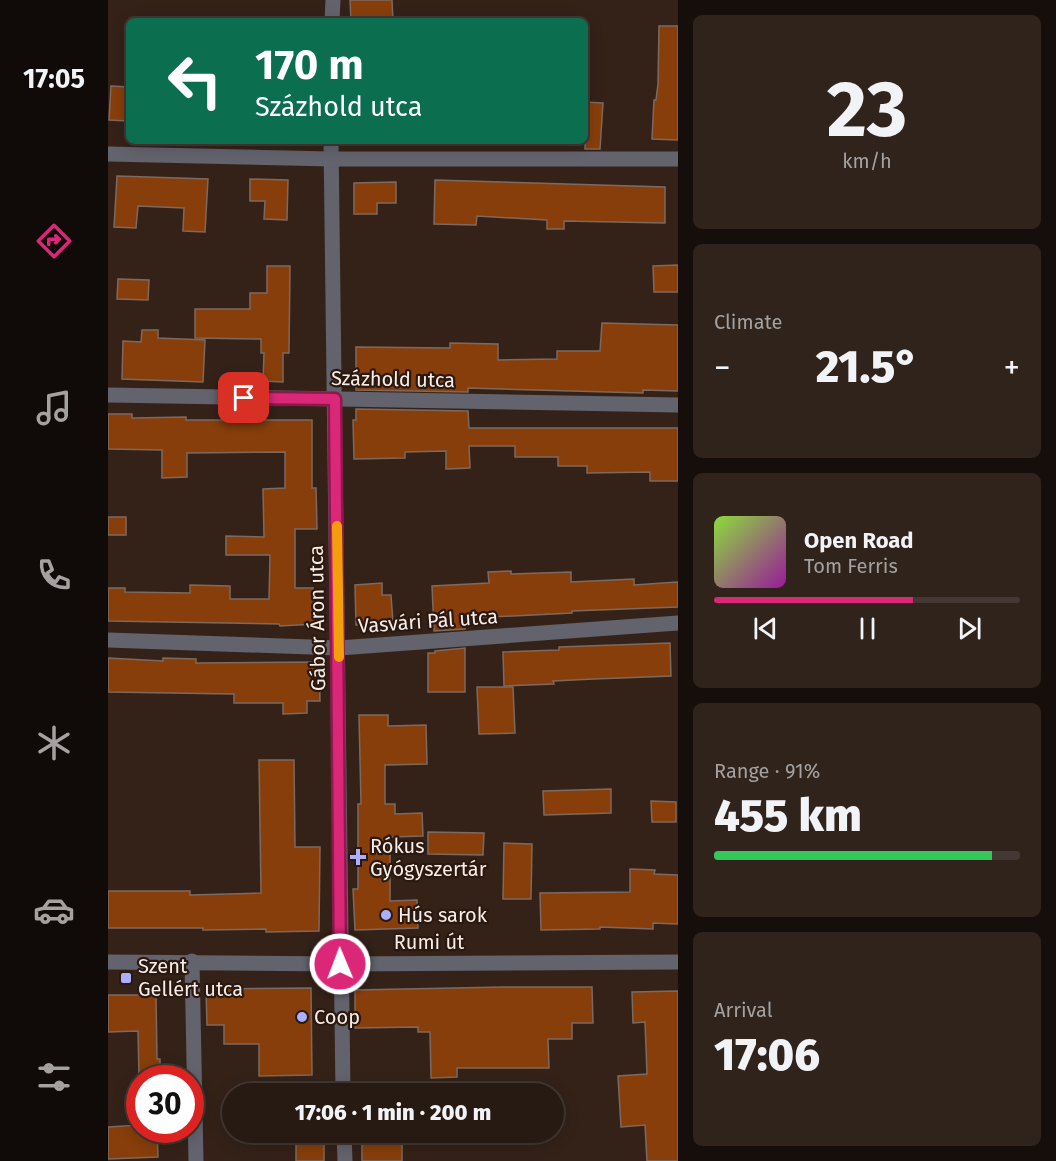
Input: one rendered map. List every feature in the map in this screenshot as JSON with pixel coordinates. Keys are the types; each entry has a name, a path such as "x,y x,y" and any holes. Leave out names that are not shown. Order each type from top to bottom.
{"street":[{"path":"332,18 333,0"},
{"name":"Gábor Áron utca","path":"332,144 343,1083"},
{"path":"108,154 331,159 678,159"},
{"name":"Százhold utca","path":"108,394 678,405"},
{"name":"Vasvári Pál utca","path":"108,640 339,648 678,623"},
{"name":"Rumi út","path":"108,962 340,964 678,962"},
{"path":"192,962 196,1161"},
{"path":"344,1143 345,1161"}],"building":[{"path":"350,0 392,0 393,18 351,18"},
{"path":"659,26 678,26 678,140 652,139 654,100 656,100 658,84"},
{"path":"111,86 126,87 126,121 109,120"},
{"path":"588,102 603,103 600,149 585,149 585,144 588,144"},
{"path":"117,176 208,179 205,232 183,231 184,208 138,206 136,228 114,227"},
{"path":"250,179 288,180 287,220 264,219 265,201 250,201"},
{"path":"435,180 665,187 665,223 564,221 564,229 547,229 547,220 477,216 476,225 434,224"},
{"path":"396,182 396,203 377,203 377,214 354,214 354,183"},
{"path":"678,265 678,292 654,292 653,266"},
{"path":"267,266 290,266 289,353 283,353 283,382 263,381 264,353 261,353 261,339 195,338 195,309 250,309 250,293 267,293"},
{"path":"118,279 149,280 148,300 117,299"},
{"path":"602,323 678,325 678,391 643,390 643,393 468,388 468,392 356,390 356,347 450,348 450,343 498,344 498,360 557,359 557,351 600,351"},
{"path":"142,330 158,330 158,338 205,340 203,382 122,379 123,341 141,342"},
{"path":"356,409 468,411 469,428 678,428 678,481 650,481 650,472 587,473 587,466 558,466 558,457 515,457 515,446 469,446 470,468 446,469 446,451 405,452 405,458 354,459 353,420 356,420"},
{"path":"108,414 132,414 132,418 186,417 186,420 312,420 312,488 316,488 317,529 295,529 295,588 313,588 315,624 280,626 279,624 108,621 108,588 125,588 125,592 190,593 190,585 230,586 230,599 269,599 270,555 226,555 226,536 264,537 263,489 285,488 285,452 187,453 187,477 162,478 162,450 108,449"},
{"path":"108,517 126,517 126,535 108,535"},
{"path":"511,571 511,574 571,572 571,582 634,579 634,585 678,582 678,607 470,618 470,620 465,620 465,629 434,631 432,586 489,583 488,572"},
{"path":"382,583 382,595 391,595 393,623 356,625 355,585"},
{"path":"670,643 671,676 553,681 554,684 504,686 503,652 559,650 559,647"},
{"path":"465,648 465,692 428,692 428,653"},
{"path":"108,658 163,661 163,658 196,659 196,663 319,662 320,701 307,701 307,713 283,714 283,703 234,703 234,694 108,692"},
{"path":"477,687 513,687 515,733 479,734"},
{"path":"359,715 388,715 388,726 426,725 427,764 385,765 385,804 395,804 395,814 422,813 423,836 390,837 390,901 417,900 418,928 355,930 353,889 358,889 358,804 361,804"},
{"path":"259,760 294,760 295,847 320,847 319,931 108,928 108,891 190,891 190,895 261,893"},
{"path":"611,789 611,813 544,815 543,791"},
{"path":"651,801 676,802 676,822 652,822"},
{"path":"428,832 484,833 483,855 428,854"},
{"path":"504,843 532,844 531,899 503,899"},
{"path":"630,869 655,870 654,874 678,875 678,924 653,923 653,929 600,927 600,929 541,930 540,893 630,892"},
{"path":"592,987 593,1023 572,1023 572,1039 548,1039 549,1068 457,1068 457,1077 431,1078 430,1032 418,1032 418,1027 355,1028 355,990"},
{"path":"311,988 312,1075 259,1076 259,1044 224,1044 224,1025 207,1025 206,989"},
{"path":"678,991 678,1161 647,1161 645,1125 621,1127 618,1076 647,1074 645,1022 633,1023 632,992"},
{"path":"108,995 156,995 157,1059 160,1059 160,1065 139,1065 138,1031 108,1032"},
{"path":"126,1126 126,1143 157,1143 158,1157 108,1159 108,1127"},
{"path":"296,1143 324,1143 324,1161 296,1161"},
{"path":"362,1143 402,1143 402,1161 362,1161"}],"slow traffic":[{"path":"337,526 339,657"}],"place":[{"name":"Rókus Gyógyszertár","path":"358,857"},
{"name":"Hús sarok","path":"386,915"},
{"name":"Szent Gellért utca","path":"126,978"},
{"name":"Coop","path":"302,1017"}],"route":[{"path":"244,398 335,399 340,964"}]}
